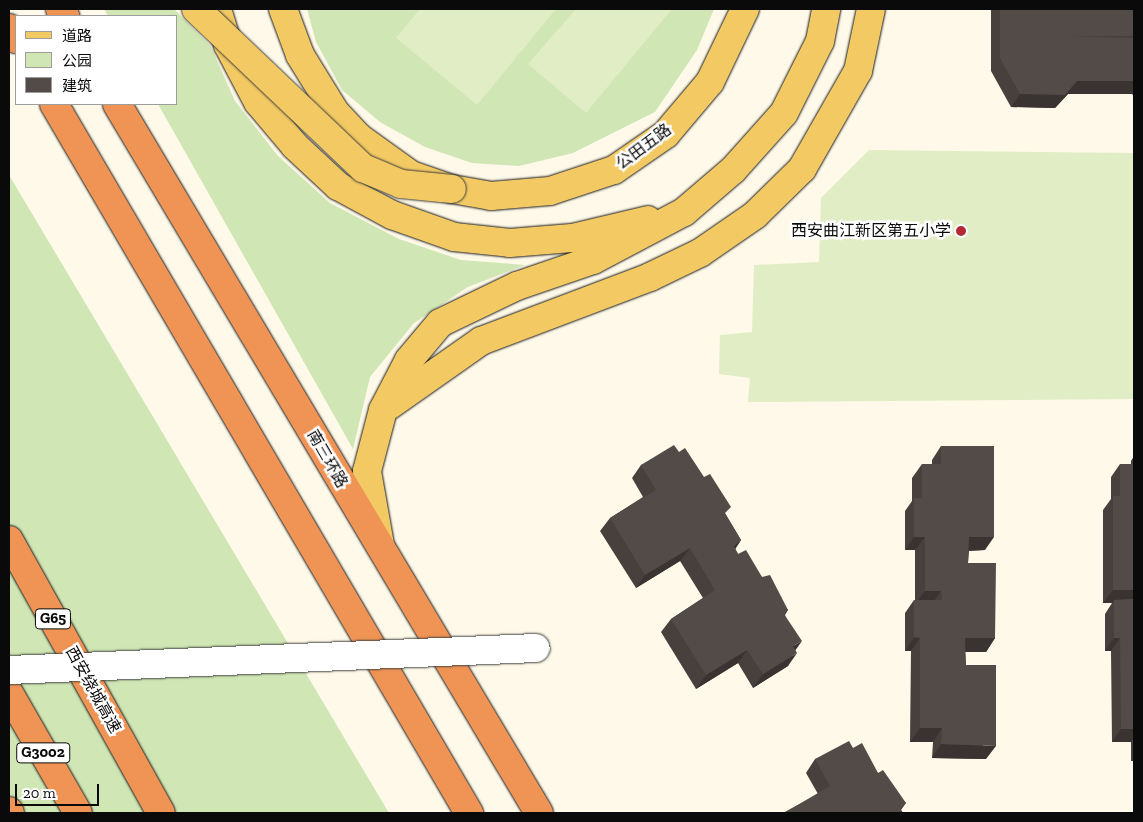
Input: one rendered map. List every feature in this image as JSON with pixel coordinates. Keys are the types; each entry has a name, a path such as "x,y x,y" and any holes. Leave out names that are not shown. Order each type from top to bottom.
{"highway":[{"path":"55,105 469,813"},
{"name":"南三环路","path":"118,105 539,813"},
{"name":"西安绕城高速","path":"9,540 162,813"},
{"name":"G3002","path":"9,692 78,813"},
{"path":"97,697 173,813"}],"main road":[{"path":"196,9 363,168 401,184 452,189"},
{"path":"217,9 228,45 258,102 295,146 338,186 392,215 454,237 510,243 572,238 684,212"},
{"path":"283,9 300,55 336,112 358,137 411,175 452,189"},
{"name":"公田五路","path":"452,189 491,196 550,191 614,170 666,134 710,82 745,9"},
{"path":"381,550 367,471 382,410 409,360 440,323 517,286 593,260 684,212 733,170 784,113 820,41 826,9"},
{"path":"382,410 432,371 481,341 650,277 700,253 755,215 802,169 858,71 871,9"}],"street":[{"path":"9,670 536,648"}],"green space":[{"path":"104,9 174,9 210,45 235,101 278,156 330,203 399,239 461,260 525,265 468,287 414,323 370,377 353,449 159,105 178,105 178,15 107,15"},
{"path":"307,9 714,9 697,50 655,112 573,153 519,166 472,163 425,147 380,122 342,90 316,42"},
{"path":"420,9 556,9 477,105 396,38"},
{"path":"576,9 672,9 586,113 528,64"},
{"name":"西安曲江新区第五小学","path":"869,150 1134,153 1134,399 748,402 750,378 719,374 720,335 752,332 754,265 819,262 821,198"},
{"path":"9,175 389,813 9,813"}],"building":[{"path":"1000,9 1068,9 1068,36 1134,38 1134,81 1077,81 1065,95 1020,94 1000,58"},
{"path":"1068,9 1134,9 1134,36 1068,36"},
{"path":"674,445 679,452 685,448 704,477 710,474 731,507 725,513 741,540 734,546 738,554 746,550 762,577 770,575 788,610 784,614 802,641 793,646 797,653 763,674 747,650 706,675 671,619 715,590 690,548 645,575 610,518 656,490 641,465"},
{"path":"941,446 994,446 994,537 969,537 968,563 996,563 995,638 965,638 966,665 996,665 996,746 941,744 942,728 920,728 920,638 914,637 914,600 942,600 941,591 925,591 925,537 914,537 914,498 922,498 922,464 941,464"},
{"path":"1120,464 1134,464 1134,590 1113,590 1113,496 1120,496"},
{"path":"1134,599 1134,729 1121,729 1120,638 1114,638 1114,600"},
{"path":"849,741 853,748 862,743 878,773 883,770 906,803 900,808 903,813 784,813 830,786 815,759"}],"place":[{"name":"西安曲江新区第五小学","path":"961,231"}]}
